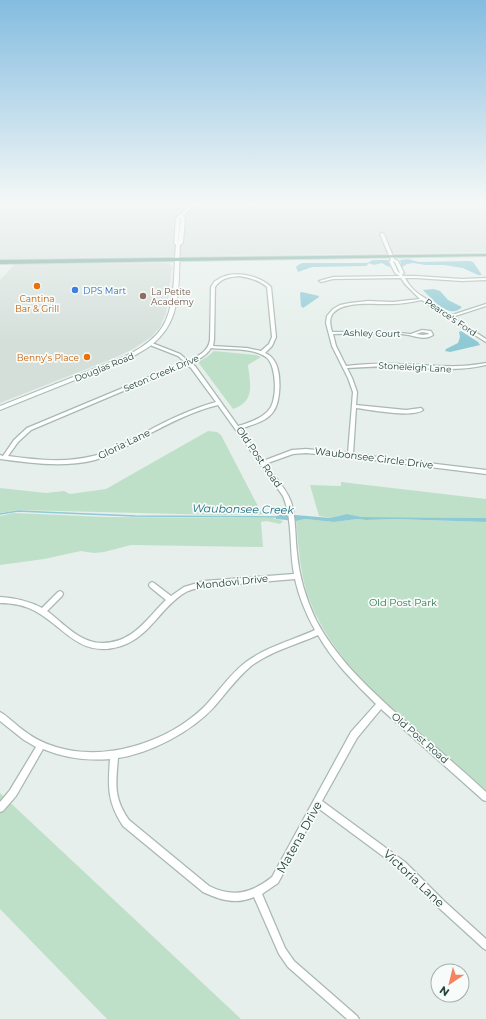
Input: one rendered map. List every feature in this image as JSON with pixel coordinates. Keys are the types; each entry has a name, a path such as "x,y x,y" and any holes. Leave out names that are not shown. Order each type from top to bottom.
{"main road":[{"path":"0,262 392,258 486,254"}],"street":[{"name":"Douglas Road","path":"0,408 122,360 151,344 164,332 172,316 178,249"},
{"name":"Pearce's Ford","path":"388,249 392,258 396,260 402,273 401,276 414,291 449,317 486,341"},
{"path":"238,428 256,422 268,414 275,406 277,400 274,362 262,353 253,350 228,350 211,347 213,285 220,279 228,277 252,276 264,281 269,289 274,337 272,345 262,353"},
{"path":"321,281 329,279 401,276 486,279"},
{"path":"350,455 355,392 353,384 338,356 328,323 329,316 334,310 352,304 397,303 424,299"},
{"path":"449,317 486,304"},
{"name":"Ashley Court","path":"331,333 383,332 413,334"},
{"name":"Old Post Road","path":"151,344 168,350 188,362 238,428 285,495 291,512 298,576 305,602 320,632 345,668 381,704 486,797"},
{"name":"Seton Creek Drive","path":"3,457 16,441 29,430 188,362 203,355 211,347"},
{"name":"Stoneleigh Lane","path":"344,367 396,365 453,369 486,364"},
{"name":"Gloria Lane","path":"3,457 57,463 93,458 110,452 187,412 218,402"},
{"path":"354,406 406,412 421,410"},
{"name":"Waubonsee Circle Drive","path":"263,463 299,451 350,455 486,472"},
{"name":"Mondovi Drive","path":"0,600 19,602 42,612 81,642 104,647 122,643 134,637 171,600 185,590 204,584 298,576"},
{"path":"152,585 171,600"},
{"path":"42,612 60,594"},
{"path":"0,716 21,733 41,745 64,752 88,756 114,754 145,748 175,734 199,716 250,664 270,652 320,632"},
{"name":"Matena Drive","path":"114,754 112,790 116,809 126,822 198,883 215,894 237,898 257,893 266,888 275,880 354,735 381,704"},
{"path":"0,808 13,793 41,745"},
{"name":"Victoria Lane","path":"318,803 390,854 441,904 486,944"},
{"path":"257,893 276,940 291,964 354,1019"}],"shaded area":[{"path":"0,249 486,249 486,252 0,259"},
{"path":"169,263 172,267 166,313 160,327 151,337 133,349 112,359 0,403 0,280 15,264"}],"green space":[{"path":"214,351 256,355 261,357 248,365 250,391 248,397 240,406 233,409 198,362"},
{"path":"208,431 217,432 221,435 261,512 267,513 278,510 284,514 220,515 18,510 0,513 0,488 46,493 64,491 70,494 106,489"},
{"path":"341,482 486,499 486,518 362,517 347,514 330,518 319,516 310,485 341,486"},
{"path":"14,513 105,517 272,518 283,521 280,524 267,521 261,522 263,547 131,545 104,552 94,553 81,551 44,559 0,565 0,516"},
{"name":"Old Post Park","path":"305,519 334,522 357,519 395,519 486,522 486,790 367,684 341,655 330,639 311,604 304,584 296,521"},
{"path":"0,793 241,1019 107,1019 0,909"}],"water":[{"path":"408,259 419,262 470,261 473,262 482,275 478,275 463,268 444,265 413,263 402,267 400,260"},
{"path":"373,260 387,260 391,267 382,263 374,265 369,263 366,266 312,267 298,272 296,267 302,263 367,263"},
{"path":"434,289 440,291 448,300 462,307 452,311 441,307 423,290"},
{"path":"302,292 319,297 303,308 301,306 300,293"},
{"path":"461,331 478,342 480,345 450,352 445,351 458,343 460,337 459,332"},
{"path":"284,514 330,518 347,514 362,517 486,518 486,522 357,519 334,522 305,519 296,521 276,519 276,516"}],"waterway":[{"name":"Waubonsee Creek","path":"0,514 18,511 135,516 278,517"}],"place":[{"name":"Cantina Bar & Grill","path":"37,286"},
{"name":"DPS Mart","path":"75,290"},
{"name":"La Petite Academy","path":"143,296"},
{"name":"Benny's Place","path":"87,357"}]}
